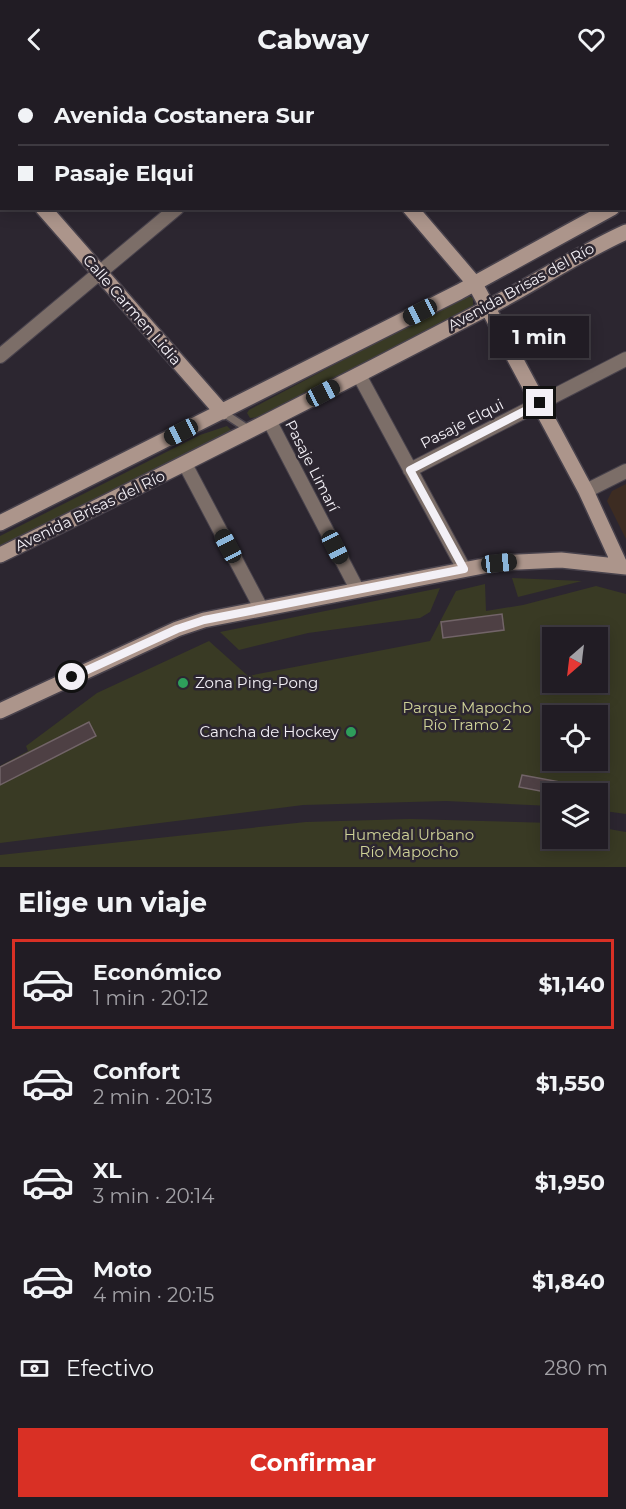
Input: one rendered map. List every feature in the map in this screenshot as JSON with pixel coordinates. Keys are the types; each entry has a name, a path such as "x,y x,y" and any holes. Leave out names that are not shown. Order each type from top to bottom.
{"street":[{"name":"Calle Carmen Lidia","path":"45,210 222,412"},
{"path":"0,356 175,210"},
{"path":"412,210 475,284 540,403 623,566"},
{"name":"Avenida Brisas del Río","path":"0,523 475,284 608,210"},
{"name":"Avenida Brisas del Río","path":"0,555 253,431 488,308 595,246 626,232"},
{"name":"Pasaje Elqui","path":"410,470 626,359"},
{"path":"359,375 464,569"},
{"name":"Pasaje Limarí","path":"270,422 357,589"},
{"path":"184,464 261,608"},
{"path":"586,491 626,471"},
{"path":"0,711 185,626 261,608 464,569 540,560 623,566"}],"lane":[{"path":"222,412 253,431"}],"shaded area":[{"path":"626,484 626,539 607,501 612,491"}],"green space":[{"path":"466,295 473,298 473,306 260,417 250,418 247,413 249,410"},
{"path":"227,426 235,434 0,551 0,536 200,435"},
{"path":"512,578 582,581 518,597"},
{"name":"Parque Mapocho Río Tramo 2","path":"485,584 486,611 523,605 596,586 626,594 626,814 608,812 608,783 542,783 542,806 446,801 303,805 0,843 0,766 28,751 26,746 97,693 209,641 248,676 430,641 456,591"},
{"path":"440,588 430,612 420,618 308,633 239,650 220,632"},
{"name":"Humedal Urbano Río Mapocho","path":"410,819 542,823 542,849 608,849 608,829 626,832 626,867 0,867 0,855 306,822"}],"building":[{"path":"502,614 504,630 443,638 441,622"},
{"path":"89,722 96,736 0,785 0,767"},
{"path":"522,775 566,783 542,783 542,791 519,787"}],"place":[{"name":"Zona Ping-Pong","path":"183,683"},
{"name":"Cancha de Hockey","path":"351,732"}],"route":[{"path":"72,677 194,622 464,569 410,470 540,403"}]}
